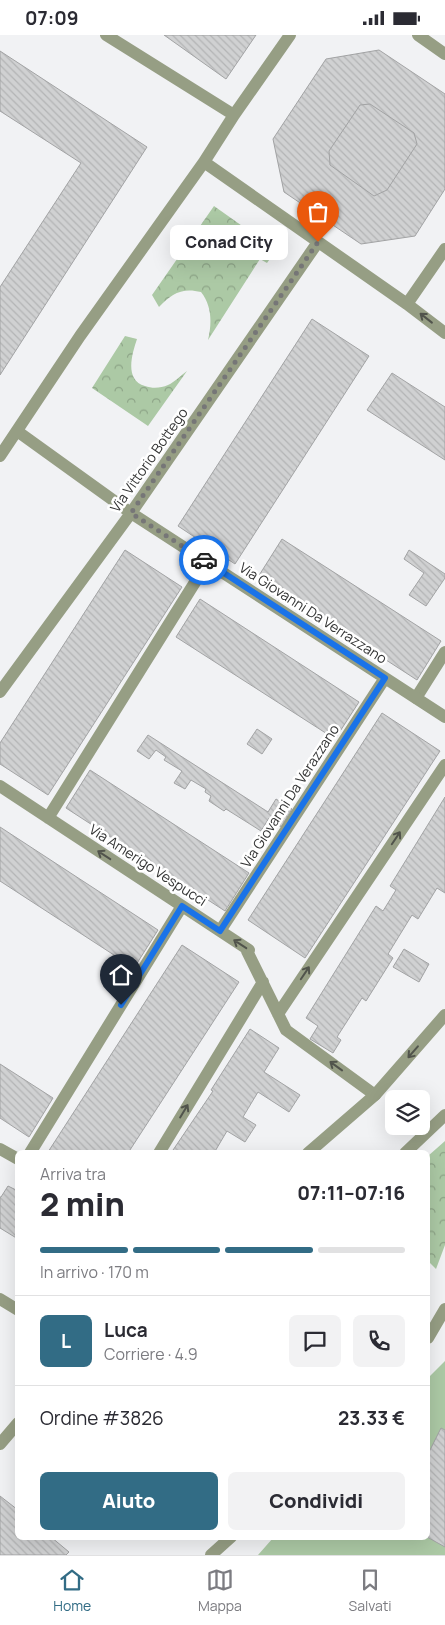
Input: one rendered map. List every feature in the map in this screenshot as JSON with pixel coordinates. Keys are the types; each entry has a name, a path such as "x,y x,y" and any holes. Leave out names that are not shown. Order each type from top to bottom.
{"street":[{"path":"106,35 234,115"},
{"path":"0,456 80,337 204,162 234,115 290,35"},
{"path":"418,35 445,53"},
{"path":"204,162 408,304 445,333"},
{"name":"Via Vittorio Bottego","path":"0,693 131,513 318,242"},
{"path":"408,304 445,249"},
{"name":"Via Giovanni Da Verrazzano","path":"18,431 131,513 445,717"},
{"path":"48,818 207,563"},
{"path":"416,698 445,652"},
{"name":"Via Giovanni Da Verazzano","path":"220,931 385,678"},
{"path":"278,1014 445,765"},
{"name":"Via Amerigo Vespucci","path":"1,788 249,950 247,951 286,1030 375,1095"},
{"path":"32,1150 182,906"},
{"path":"161,1150 263,982"},
{"path":"311,1150 375,1095 445,1015"},
{"path":"407,1150 445,1115"},
{"path":"0,1149 15,1157"},
{"path":"0,1299 15,1308"},
{"path":"430,1335 445,1309"},
{"path":"0,1444 15,1426"},
{"path":"211,1555 226,1545"}],"green space":[{"path":"214,206 276,250 267,263 260,259 208,340 210,315 205,297 201,292 188,290 177,293 168,298 159,307 152,295"},
{"path":"125,336 137,339 131,366 134,378 138,383 151,388 163,387 187,371 148,426 92,388"},
{"path":"445,1141 445,1245 436,1269 430,1263 430,1154"},
{"path":"445,1361 445,1555 258,1555 271,1540 430,1540 430,1376"}],"building":[{"path":"164,35 256,35 226,79"},
{"path":"379,50 445,94 445,189 415,236 361,244 284,192 273,139 326,59"},
{"path":"0,51 147,147 0,375 0,287 81,163 0,111"},
{"path":"370,104 414,133 417,144 387,190 374,196 330,165 329,151 360,105"},
{"path":"312,319 369,356 235,564 178,526"},
{"path":"392,373 445,407 445,460 367,410"},
{"path":"282,539 441,641 417,680 258,577"},
{"path":"125,550 182,587 48,795 0,764 0,743"},
{"path":"409,550 445,574 445,578 426,606 409,595 424,573 404,559"},
{"path":"200,599 359,702 335,739 176,637"},
{"path":"382,713 440,751 305,958 248,920"},
{"path":"257,729 272,739 262,754 247,744"},
{"path":"148,735 268,812 276,799 292,809 281,827 269,818 261,831 226,809 224,811 209,801 211,796 205,792 206,789 191,780 185,789 174,783 182,771 164,760 166,757 156,750 149,759 137,751"},
{"path":"90,770 249,873 225,911 66,808"},
{"path":"445,797 445,893 437,888 418,919 412,915 388,954 393,958 366,1001 362,998 337,1037 341,1040 333,1053 310,1039 318,1026 306,1018 376,906 383,911 396,890 390,886"},
{"path":"0,827 158,930 134,968 0,881"},
{"path":"182,945 239,982 130,1150 49,1150"},
{"path":"404,949 429,964 419,982 393,967"},
{"path":"250,1029 279,1048 264,1072 300,1095 289,1112 258,1092 243,1117 256,1125 245,1142 227,1131 216,1150 173,1150 213,1091 211,1090"},
{"path":"0,1064 53,1098 29,1137 0,1118"},
{"path":"8,1186 15,1190 15,1237 0,1228 1,1197"},
{"path":"441,1428 445,1430 445,1547 430,1539 430,1450"},
{"path":"0,1496 15,1508 15,1540 55,1540 69,1552 66,1555 0,1555"}],"way so far":[{"path":"204,560 131,513 318,242"}],"place":[{"name":"Conad City","path":"318,242"}],"route":[{"path":"121,1005 182,906 220,931 385,678 204,560"}]}
